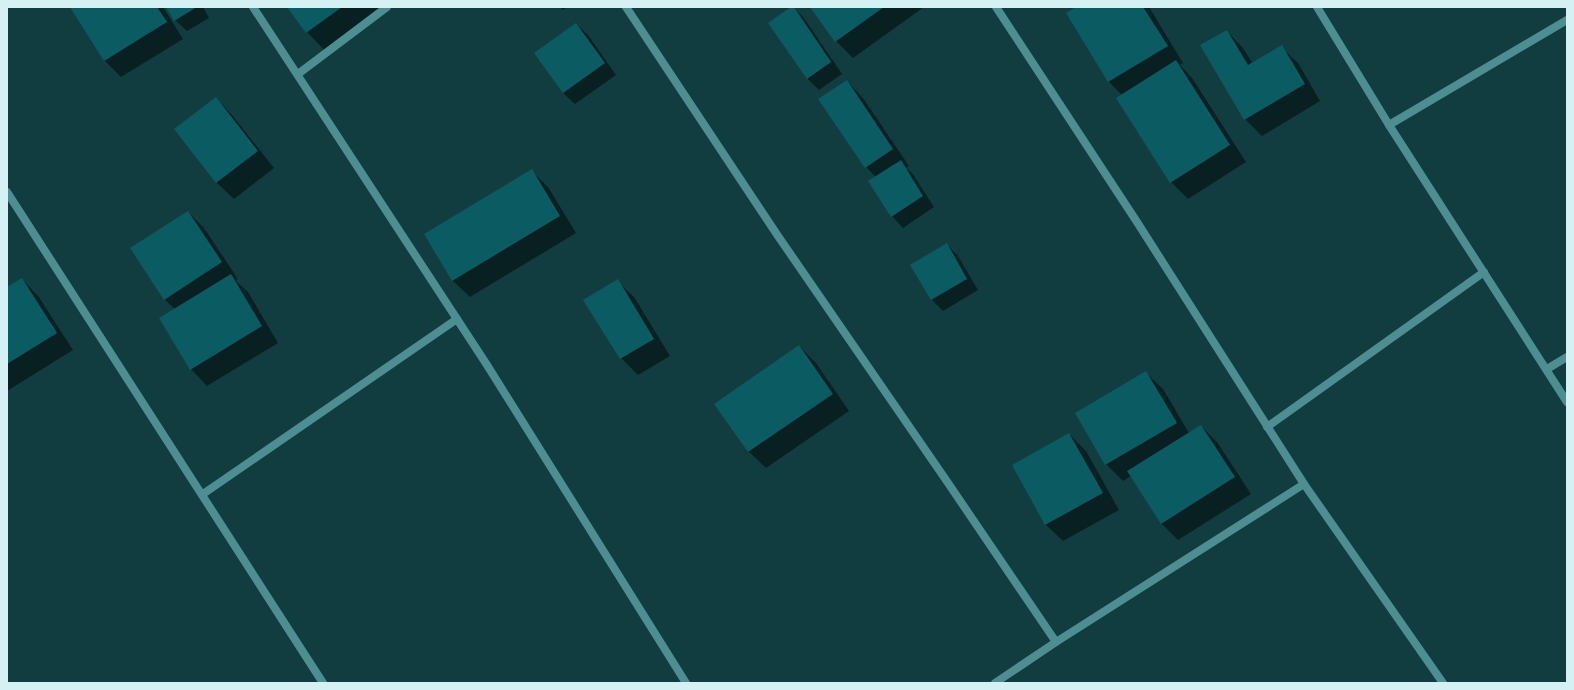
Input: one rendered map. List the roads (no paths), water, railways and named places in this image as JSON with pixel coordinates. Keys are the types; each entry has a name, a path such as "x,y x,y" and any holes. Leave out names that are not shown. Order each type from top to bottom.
{"street":[{"path":"253,7 457,319 686,683"},
{"path":"298,74 387,7"},
{"path":"626,7 778,236 1056,642"},
{"path":"996,7 1137,222 1304,484 1443,683"},
{"path":"1317,7 1389,125 1567,402"},
{"path":"1389,125 1567,20"},
{"path":"7,192 203,494 323,683"},
{"path":"1268,427 1484,272"},
{"path":"203,494 457,319"},
{"path":"1547,369 1567,357"},
{"path":"995,683 1056,642 1304,484"}]}
